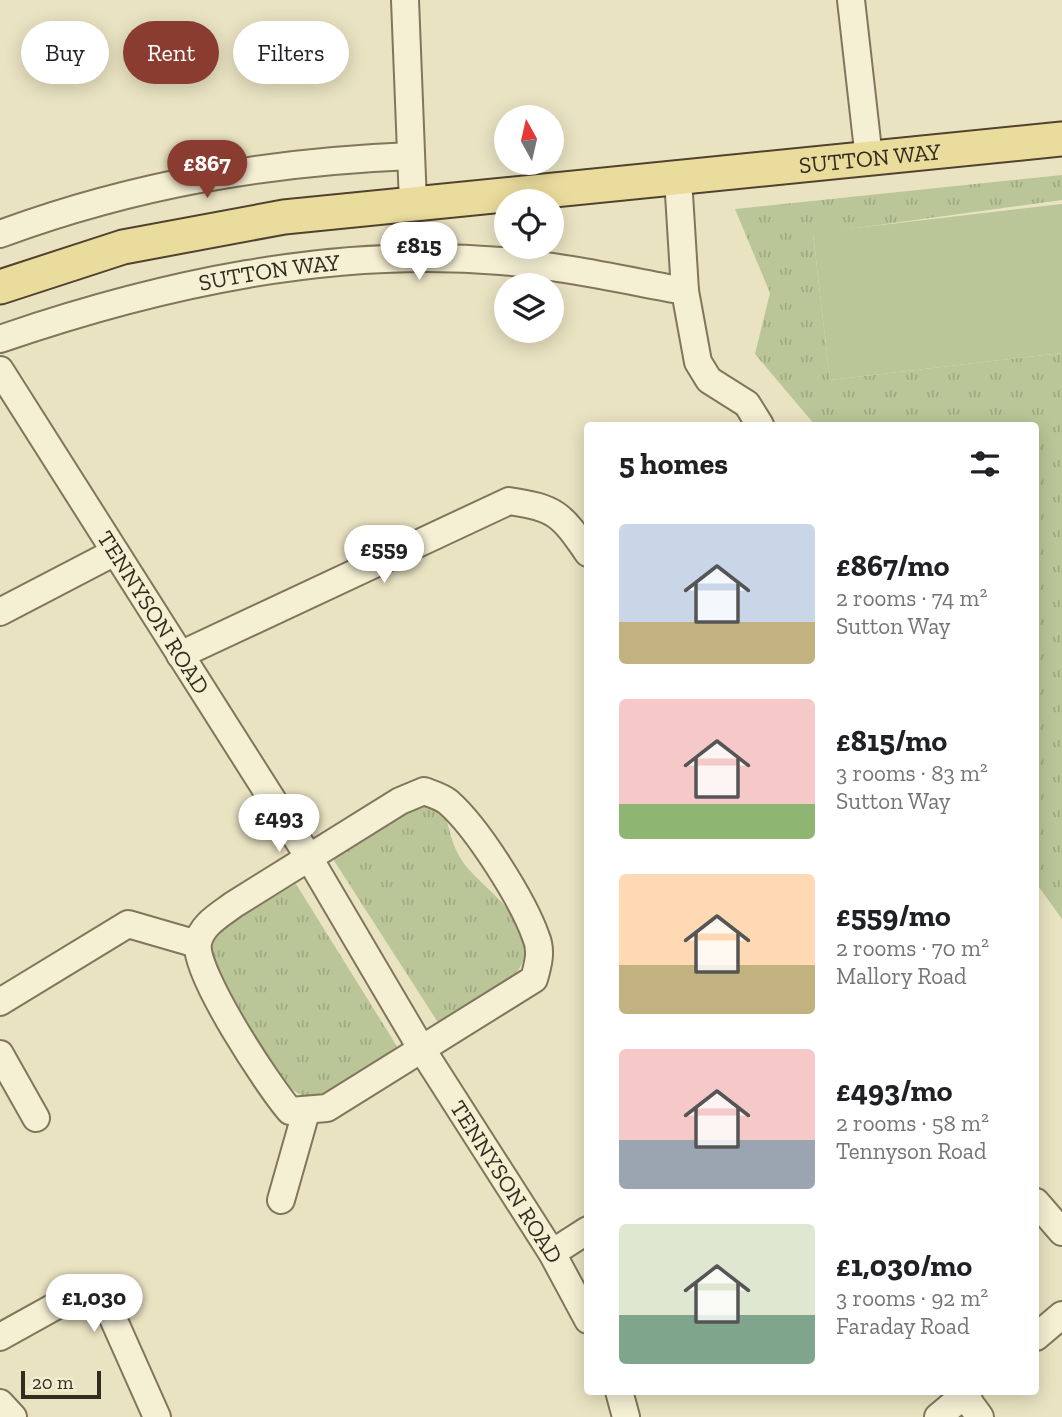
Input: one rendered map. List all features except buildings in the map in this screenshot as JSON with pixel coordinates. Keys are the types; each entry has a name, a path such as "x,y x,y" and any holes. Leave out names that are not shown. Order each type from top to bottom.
{"main road":[{"name":"SUTTON WAY","path":"0,287 123,247 284,217 1062,139"}],"street":[{"path":"405,0 413,203"},
{"path":"851,0 869,159"},
{"path":"0,234 77,206 212,174 347,158 411,156"},
{"path":"678,178 685,291 698,362 709,380 747,404 758,422"},
{"name":"SUTTON WAY","path":"0,339 62,318 169,289 262,272 355,261 433,258 502,261 685,291"},
{"name":"TENNYSON ROAD","path":"0,370 308,856 421,1048 552,1253 584,1313"},
{"path":"180,655 509,501 552,510 569,526 584,547"},
{"path":"0,612 115,552"},
{"path":"424,791 446,800 470,823 512,890 537,938 540,957 534,979 327,1108 306,1112 290,1111 272,1090 202,970 197,944 207,924 308,856 400,801 424,791"},
{"path":"0,1002 128,924 197,944"},
{"path":"0,1054 36,1118"},
{"path":"281,1200 306,1112"},
{"path":"1039,1205 1062,1232"},
{"path":"552,1253 584,1233"},
{"path":"0,1337 72,1297 85,1295 99,1299 108,1307 157,1417"},
{"path":"1039,1334 1062,1315"},
{"path":"619,1395 625,1417"},
{"path":"937,1417 964,1395"},
{"path":"968,1395 980,1417"},
{"path":"0,1403 13,1417"}],"green space":[{"path":"1062,175 1062,200 813,234 830,380 1062,353 1062,919 1039,887 1039,422 812,422 755,354 770,293 735,209"},
{"path":"1062,204 1062,353 830,380 813,233"},
{"path":"429,806 446,816 461,859 512,914 521,928 525,943 524,959 509,981 439,1024 333,859 406,809"},
{"path":"296,884 398,1048 324,1094 305,1097 284,1085 212,965 210,947 219,929"}]}
